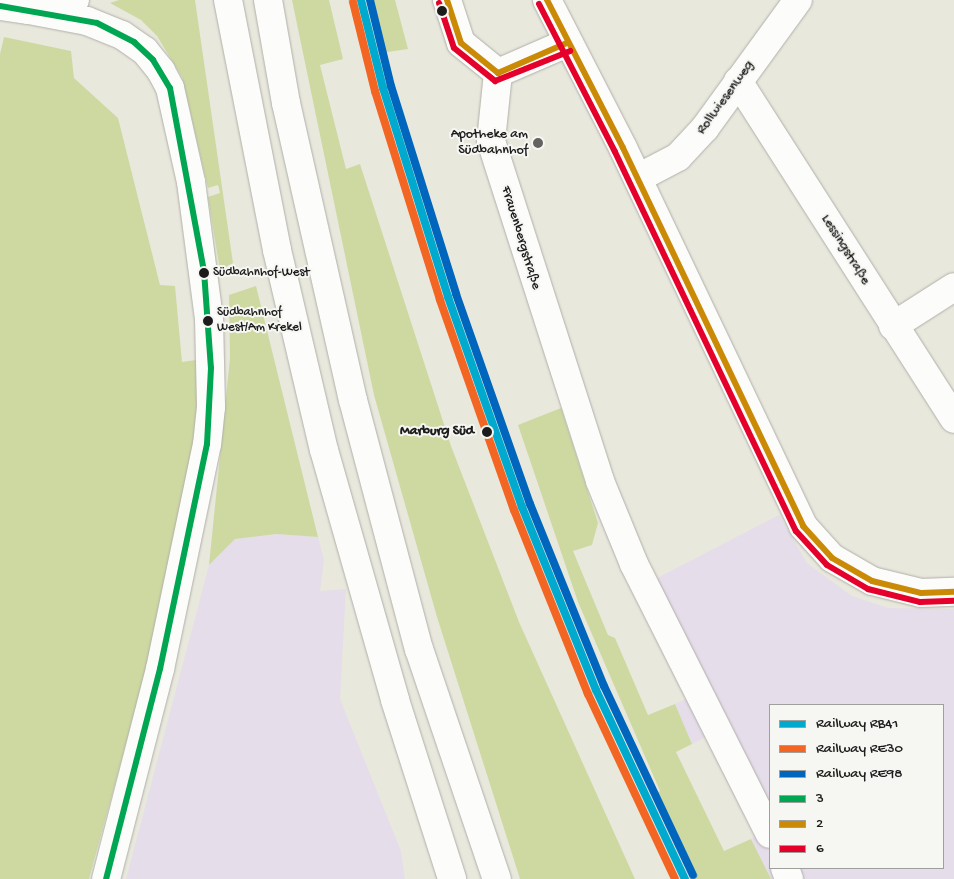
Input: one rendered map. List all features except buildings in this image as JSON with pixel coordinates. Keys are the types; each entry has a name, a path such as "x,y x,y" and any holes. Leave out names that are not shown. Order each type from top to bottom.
{"main road":[{"path":"228,0 275,241 324,450 452,879"},
{"path":"268,0 286,103 353,400 419,649 497,879"},
{"path":"447,0 455,32 491,68 567,43"},
{"path":"547,0 567,43 638,178 803,526 832,558 872,581 921,593 954,592"},
{"name":"Rollwiesenweg","path":"638,178 678,157 705,128 798,0"},
{"path":"0,6 29,10 81,10 134,42 153,60 170,88 198,229 211,368 211,407 194,512 160,669 106,879"},
{"name":"Frauenbergstraße","path":"491,68 490,141 572,400 634,564 769,832"},
{"name":"Lessingstraße","path":"738,81 954,419"},
{"path":"893,326 954,287"}],"shaded area":[{"path":"779,515 807,563 852,596 888,608 954,609 954,879 771,879 751,839 757,835 708,736 692,744 675,704 688,698 634,590"},
{"path":"276,534 318,537 324,560 320,591 346,589 340,699 401,851 405,879 126,879 209,565 235,539"}],"green space":[{"path":"119,0 195,0 233,263 220,270 208,197 220,193 218,185 208,188 182,77 157,36 141,20 110,3"},
{"path":"292,0 329,0 343,59 320,65 346,169 360,164 451,446 519,622 635,879 520,879 437,617 374,395"},
{"path":"368,0 395,0 408,49 381,53"},
{"path":"4,37 71,51 74,78 118,118 160,285 175,286 182,362 196,360 197,404 189,483 162,612 89,879 0,879 0,54"},
{"path":"256,286 318,537 276,534 235,539 209,565 230,358 229,295"},
{"path":"561,408 598,523 592,545 573,551 608,635 615,638 648,715 675,704 692,744 676,752 724,851 751,839 771,879 695,879 653,795 660,791 578,602 518,425"}],"rail line":[{"name":"RB41","path":"361,0 383,88 448,297 522,507 596,690 685,879"},
{"name":"RE98","path":"370,0 391,86 456,294 530,504 604,686 693,875"},
{"name":"RE30","path":"353,2 375,91 440,300 514,510 588,694 675,879"}],"transit line":[{"name":"2","path":"447,0 461,43 498,73 567,43"},
{"name":"2","path":"547,0 623,148 803,526 832,558 872,581 921,593 954,592"},
{"name":"6","path":"439,3 454,48 495,81 570,51"},
{"name":"6","path":"539,4 615,152 796,531 827,565 868,589 920,602 954,601"},
{"name":"3","path":"0,6 97,23 134,42 153,60 170,88 204,271 211,368 207,444 160,669 106,879"}],"place":[{"name":"Apotheke am Südbahnhof","path":"538,143"},
{"name":"Südbahnhof-West","path":"204,273"},
{"name":"Südbahnhof West/Am Krekel","path":"208,321"},
{"name":"Marburg Süd","path":"487,432"}]}
